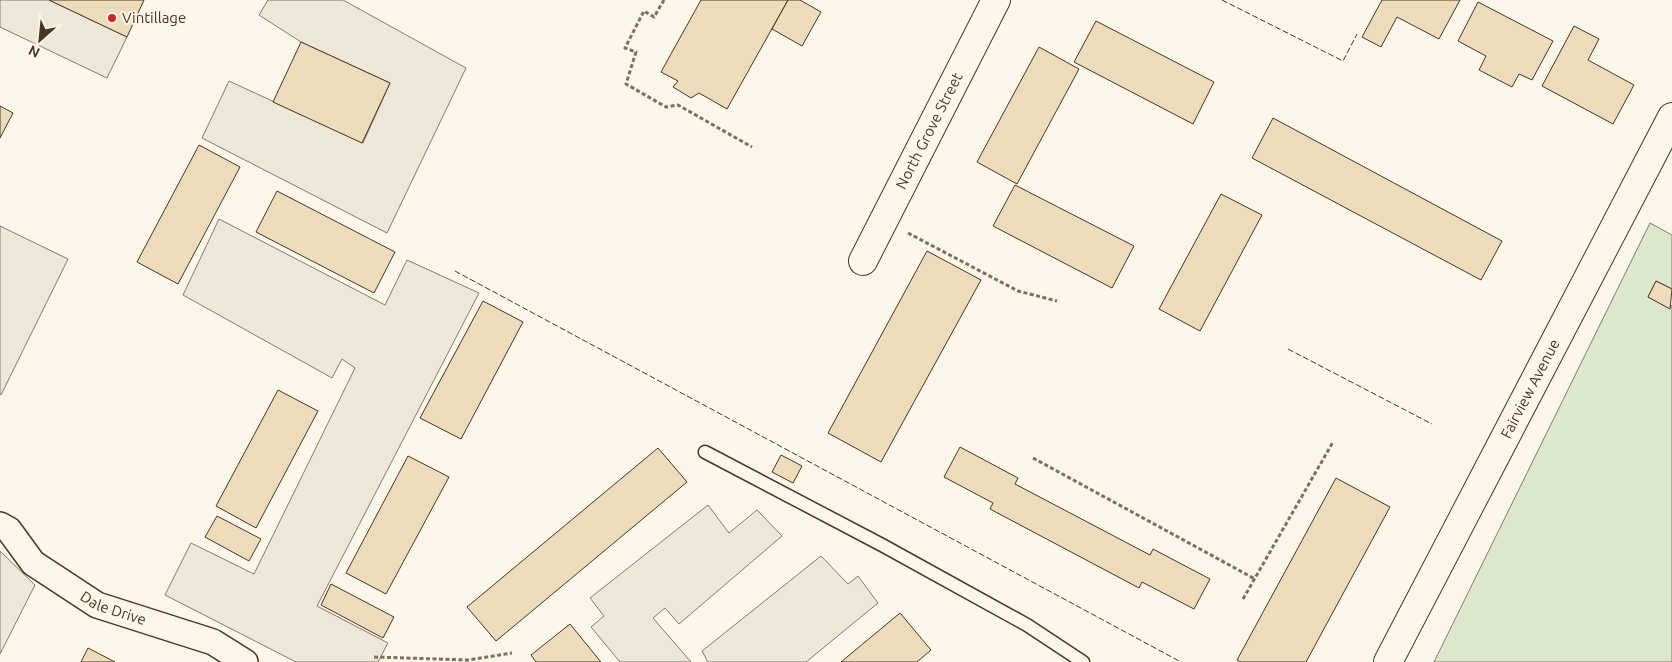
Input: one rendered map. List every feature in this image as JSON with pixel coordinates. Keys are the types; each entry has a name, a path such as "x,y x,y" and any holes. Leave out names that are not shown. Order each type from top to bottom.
{"street":[{"name":"North Grove Street","path":"863,262 996,0"},
{"name":"Fairview Avenue","path":"1388,662 1672,117"},
{"name":"Dale Drive","path":"0,525 9,530 33,563 97,605 213,642 245,662"}],"lane":[{"path":"705,452 882,545 1027,626 1083,662"}],"path":[{"path":"664,0 654,17 644,11 625,48 636,52 626,84 666,107 678,105 752,147"},
{"path":"887,215 903,231 1018,291 1058,301"},
{"path":"1243,599 1333,442"},
{"path":"1033,458 1255,579"},
{"path":"374,657 468,660 512,653"}],"green space":[{"path":"1650,223 1672,235 1672,289 1656,281 1648,297 1670,308 1672,305 1672,662 1434,662"}],"shaded area":[{"path":"0,0 49,0 127,37 107,78 0,27"},
{"path":"268,0 343,0 466,68 387,233 202,138 229,81 363,143 390,83 301,42 259,15"},
{"path":"219,219 385,305 407,260 479,293 317,606 388,643 378,662 296,662 165,595 191,543 254,574 355,368 342,359 332,378 183,295"},
{"path":"0,226 68,259 1,395 0,394"},
{"path":"708,505 729,533 757,510 782,536 679,624 665,608 653,618 691,662 620,662 591,627 604,616 590,598"},
{"path":"0,551 35,585 0,654"},
{"path":"821,556 848,584 858,576 878,603 806,662 708,662 702,651"}],"building":[{"name":"Vintillage","path":"49,0 144,0 127,37"},
{"path":"701,0 788,0 727,109 699,93 691,98 673,87 678,81 661,72"},
{"path":"788,0 800,0 821,12 802,46 772,29"},
{"path":"1382,0 1460,0 1439,39 1397,17 1381,47 1362,37"},
{"path":"1478,2 1553,41 1532,80 1519,74 1512,87 1479,70 1486,56 1458,41"},
{"path":"1096,21 1214,82 1193,124 1074,62"},
{"path":"1574,26 1599,39 1588,60 1634,85 1613,124 1542,86"},
{"path":"301,42 390,83 362,143 273,102"},
{"path":"1039,47 1079,69 1017,184 977,162"},
{"path":"0,106 13,113 0,138"},
{"path":"1273,118 1502,241 1481,280 1252,158"},
{"path":"199,145 240,167 178,284 137,262"},
{"path":"1015,185 1134,246 1112,288 993,226"},
{"path":"277,191 395,252 374,293 256,232"},
{"path":"1221,194 1262,215 1200,331 1159,309"},
{"path":"927,251 981,280 881,462 828,433"},
{"path":"1656,281 1672,289 1670,309 1648,297"},
{"path":"483,301 523,322 461,439 420,418"},
{"path":"278,390 318,411 256,528 216,506"},
{"path":"960,447 1018,478 1015,484 1150,555 1153,549 1210,579 1194,609 1142,582 1139,588 990,509 993,503 944,477"},
{"path":"658,448 687,482 496,641 467,607"},
{"path":"781,455 802,466 793,483 772,472"},
{"path":"408,456 449,477 386,594 346,573"},
{"path":"1336,478 1390,507 1306,662 1241,662 1237,660"},
{"path":"217,516 261,539 249,561 205,537"},
{"path":"331,584 394,617 383,638 321,605"},
{"path":"900,613 931,650 917,662 841,662"},
{"path":"570,624 601,662 536,662 531,655"},
{"path":"88,648 115,662 81,662"}],"fence":[{"path":"1222,0 1343,61 1357,34"},
{"path":"455,271 1181,662"},
{"path":"1288,349 1432,424"}],"place":[{"name":"Vintillage","path":"112,18"}]}
